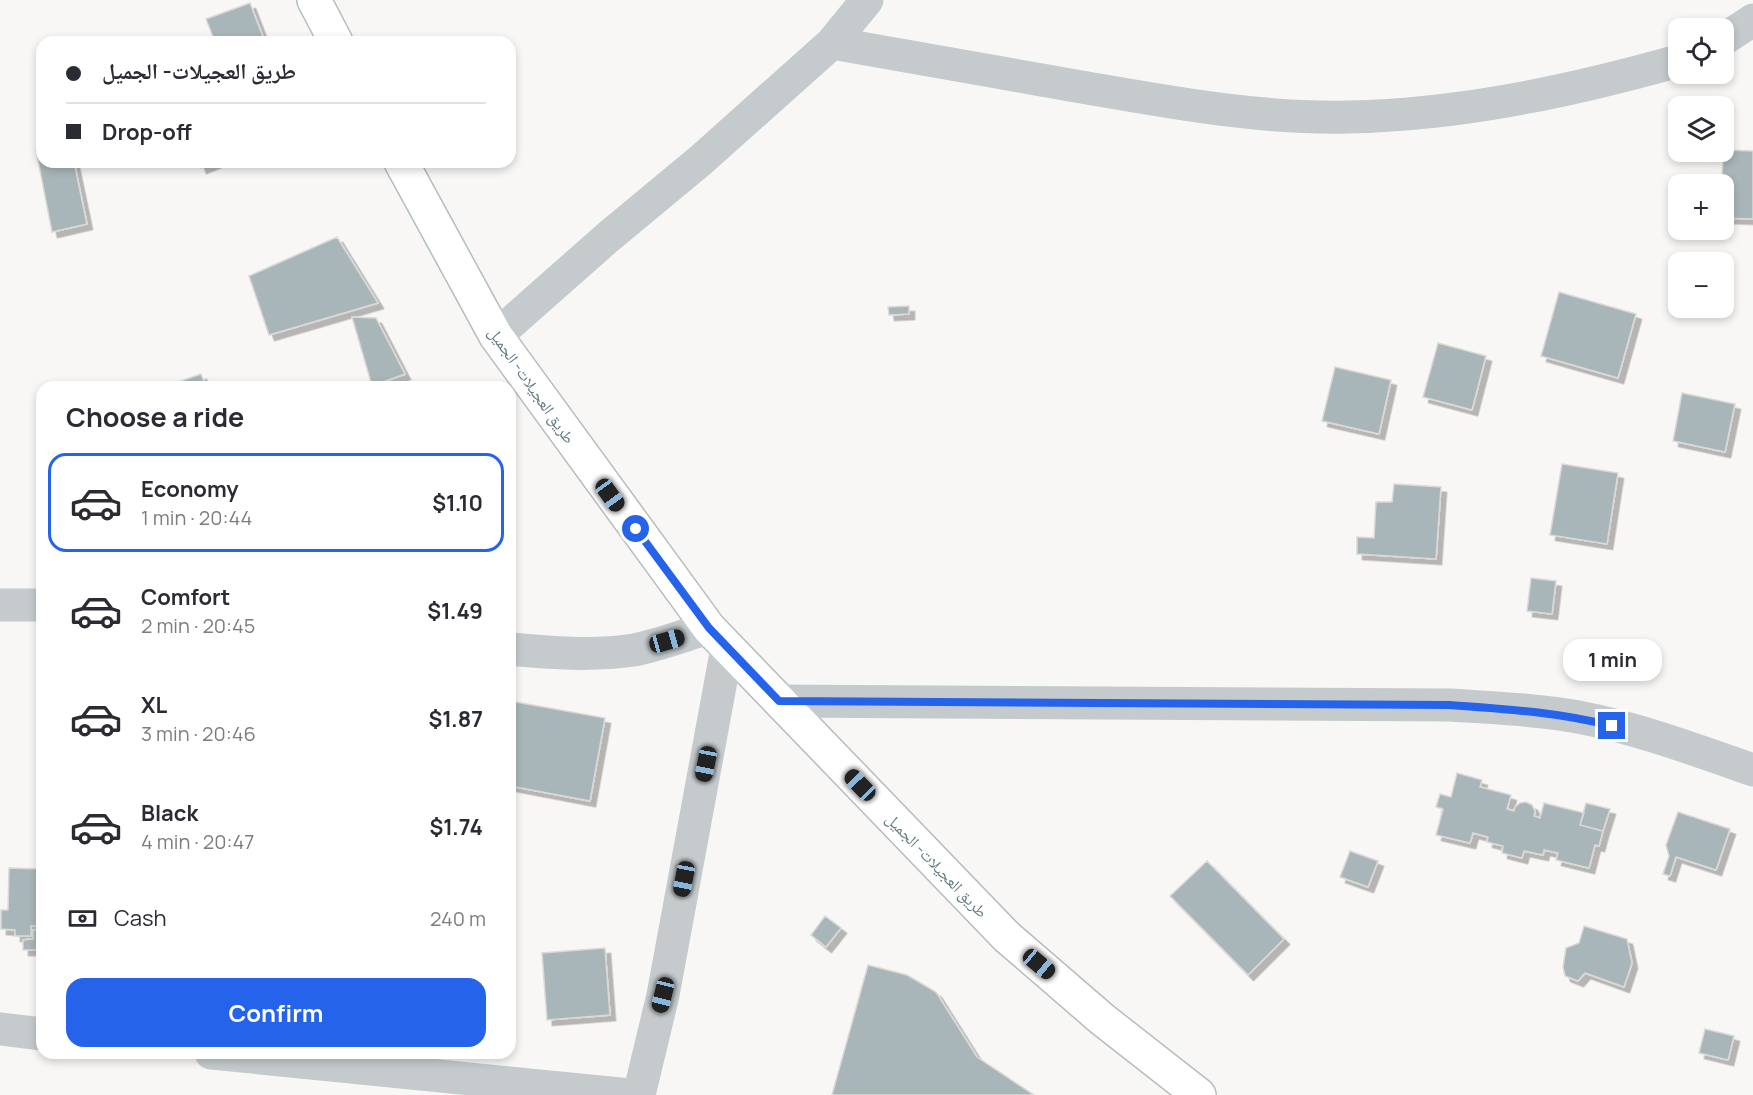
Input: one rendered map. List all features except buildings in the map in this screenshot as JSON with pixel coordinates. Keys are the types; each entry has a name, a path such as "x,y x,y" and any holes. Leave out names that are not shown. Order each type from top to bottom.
{"main road":[{"path":"314,0 333,36"},
{"name":"طريق العجيلات- الجميل","path":"404,168 496,336 718,638 1007,938 1102,1019 1199,1095"}],"street":[{"path":"496,336 832,43 867,0"},
{"path":"1734,32 1753,20"},
{"path":"832,43 1207,108 1287,116 1347,117 1412,114 1558,92 1668,64"},
{"path":"0,605 36,605"},
{"path":"516,650 565,654 600,654 718,638 663,995 639,1095"},
{"path":"779,701 1382,704 1484,707 1578,717 1686,747 1753,770"},
{"path":"0,1029 36,1033"},
{"path":"271,1059 630,1095"}],"route":[{"path":"636,529 709,628 779,701 1450,705 1517,709 1578,717 1612,726"}]}
